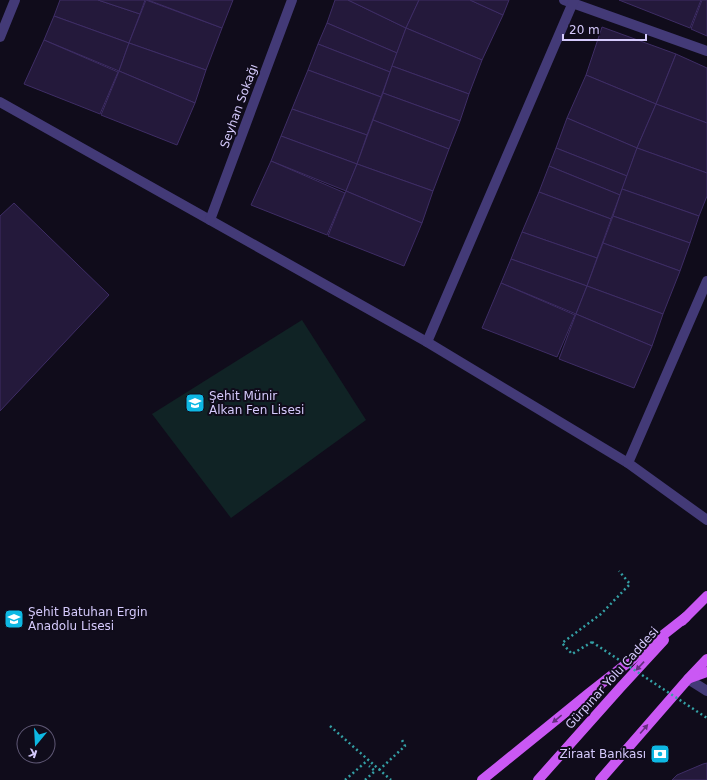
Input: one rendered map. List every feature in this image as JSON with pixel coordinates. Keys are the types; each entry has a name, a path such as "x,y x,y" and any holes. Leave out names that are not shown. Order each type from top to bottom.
{"main road":[{"name":"Gürpınar Yolu Caddesi","path":"538,780 620,688 707,596"},
{"path":"482,780 686,617"},
{"path":"600,780 707,659"},
{"path":"688,679 707,672"}],"street":[{"path":"0,37 15,0"},
{"name":"Seyhan Sokağı","path":"210,220 292,0"},
{"path":"427,342 570,1 707,51"},
{"path":"0,102 427,342 628,463 707,520"},
{"path":"628,463 707,282"},
{"path":"688,679 707,691"}],"path":[{"path":"619,571 630,584 601,614 562,643 572,654 592,642 707,718"},
{"path":"330,726 391,780"},
{"path":"379,770 405,746 402,740"},
{"path":"345,780 368,760"},
{"path":"365,780 375,771 369,766"}],"green space":[{"path":"302,320 366,420 231,518 152,414"}],"building":[{"path":"60,0 98,0 140,14 129,43 54,16"},
{"path":"98,0 145,0 140,14"},
{"path":"146,0 222,28 206,70 129,43"},
{"path":"148,0 233,0 222,28"},
{"path":"335,0 348,0 406,28 397,53 327,23"},
{"path":"348,0 419,0 406,28"},
{"path":"419,0 470,0 503,15 482,60 406,28"},
{"path":"470,0 509,0 503,15"},
{"path":"619,0 701,0 690,28"},
{"path":"702,0 707,0 707,36 691,29"},
{"path":"54,16 129,43 119,71 44,40"},
{"path":"327,23 397,53 390,72 318,44"},
{"path":"602,27 676,54 656,104 586,75"},
{"path":"406,28 482,60 469,94 392,66"},
{"path":"44,40 118,72 100,114 24,84"},
{"path":"129,43 206,70 195,103 119,71"},
{"path":"318,44 390,72 381,97 308,70"},
{"path":"676,54 707,68 707,123 656,104"},
{"path":"392,66 469,94 460,121 383,93"},
{"path":"308,70 381,97 367,135 292,109"},
{"path":"119,71 195,103 177,145 101,115"},
{"path":"586,75 656,104 637,148 567,118"},
{"path":"383,93 460,121 449,149 373,120"},
{"path":"656,104 707,123 707,173 637,148"},
{"path":"292,109 367,135 357,164 281,136"},
{"path":"567,118 637,148 627,176 556,148"},
{"path":"373,120 449,149 433,191 357,164"},
{"path":"281,136 357,164 346,191 271,161"},
{"path":"556,148 627,176 620,195 549,166"},
{"path":"637,148 707,173 707,196 699,216 622,189"},
{"path":"271,161 345,193 327,235 251,205"},
{"path":"357,164 433,191 422,223 346,191"},
{"path":"549,166 620,195 611,219 539,192"},
{"path":"622,189 699,216 690,243 613,216"},
{"path":"346,191 422,223 404,266 328,236"},
{"path":"539,192 611,219 597,258 522,232"},
{"path":"14,203 109,295 0,411 0,216"},
{"path":"613,216 690,243 680,271 603,243"},
{"path":"522,232 597,258 587,286 511,259"},
{"path":"603,243 680,271 663,314 587,286"},
{"path":"511,259 587,286 576,314 501,283"},
{"path":"501,283 575,315 557,357 482,328"},
{"path":"587,286 663,314 652,346 576,314"},
{"path":"576,314 652,346 634,388 559,359"},
{"path":"707,763 707,780 672,780 677,775"}],"place":[{"name":"Şehit Münir Alkan Fen Lisesi","path":"195,403"},
{"name":"Şehit Batuhan Ergin Anadolu Lisesi","path":"14,619"},
{"name":"Ziraat Bankası","path":"660,754"}]}
